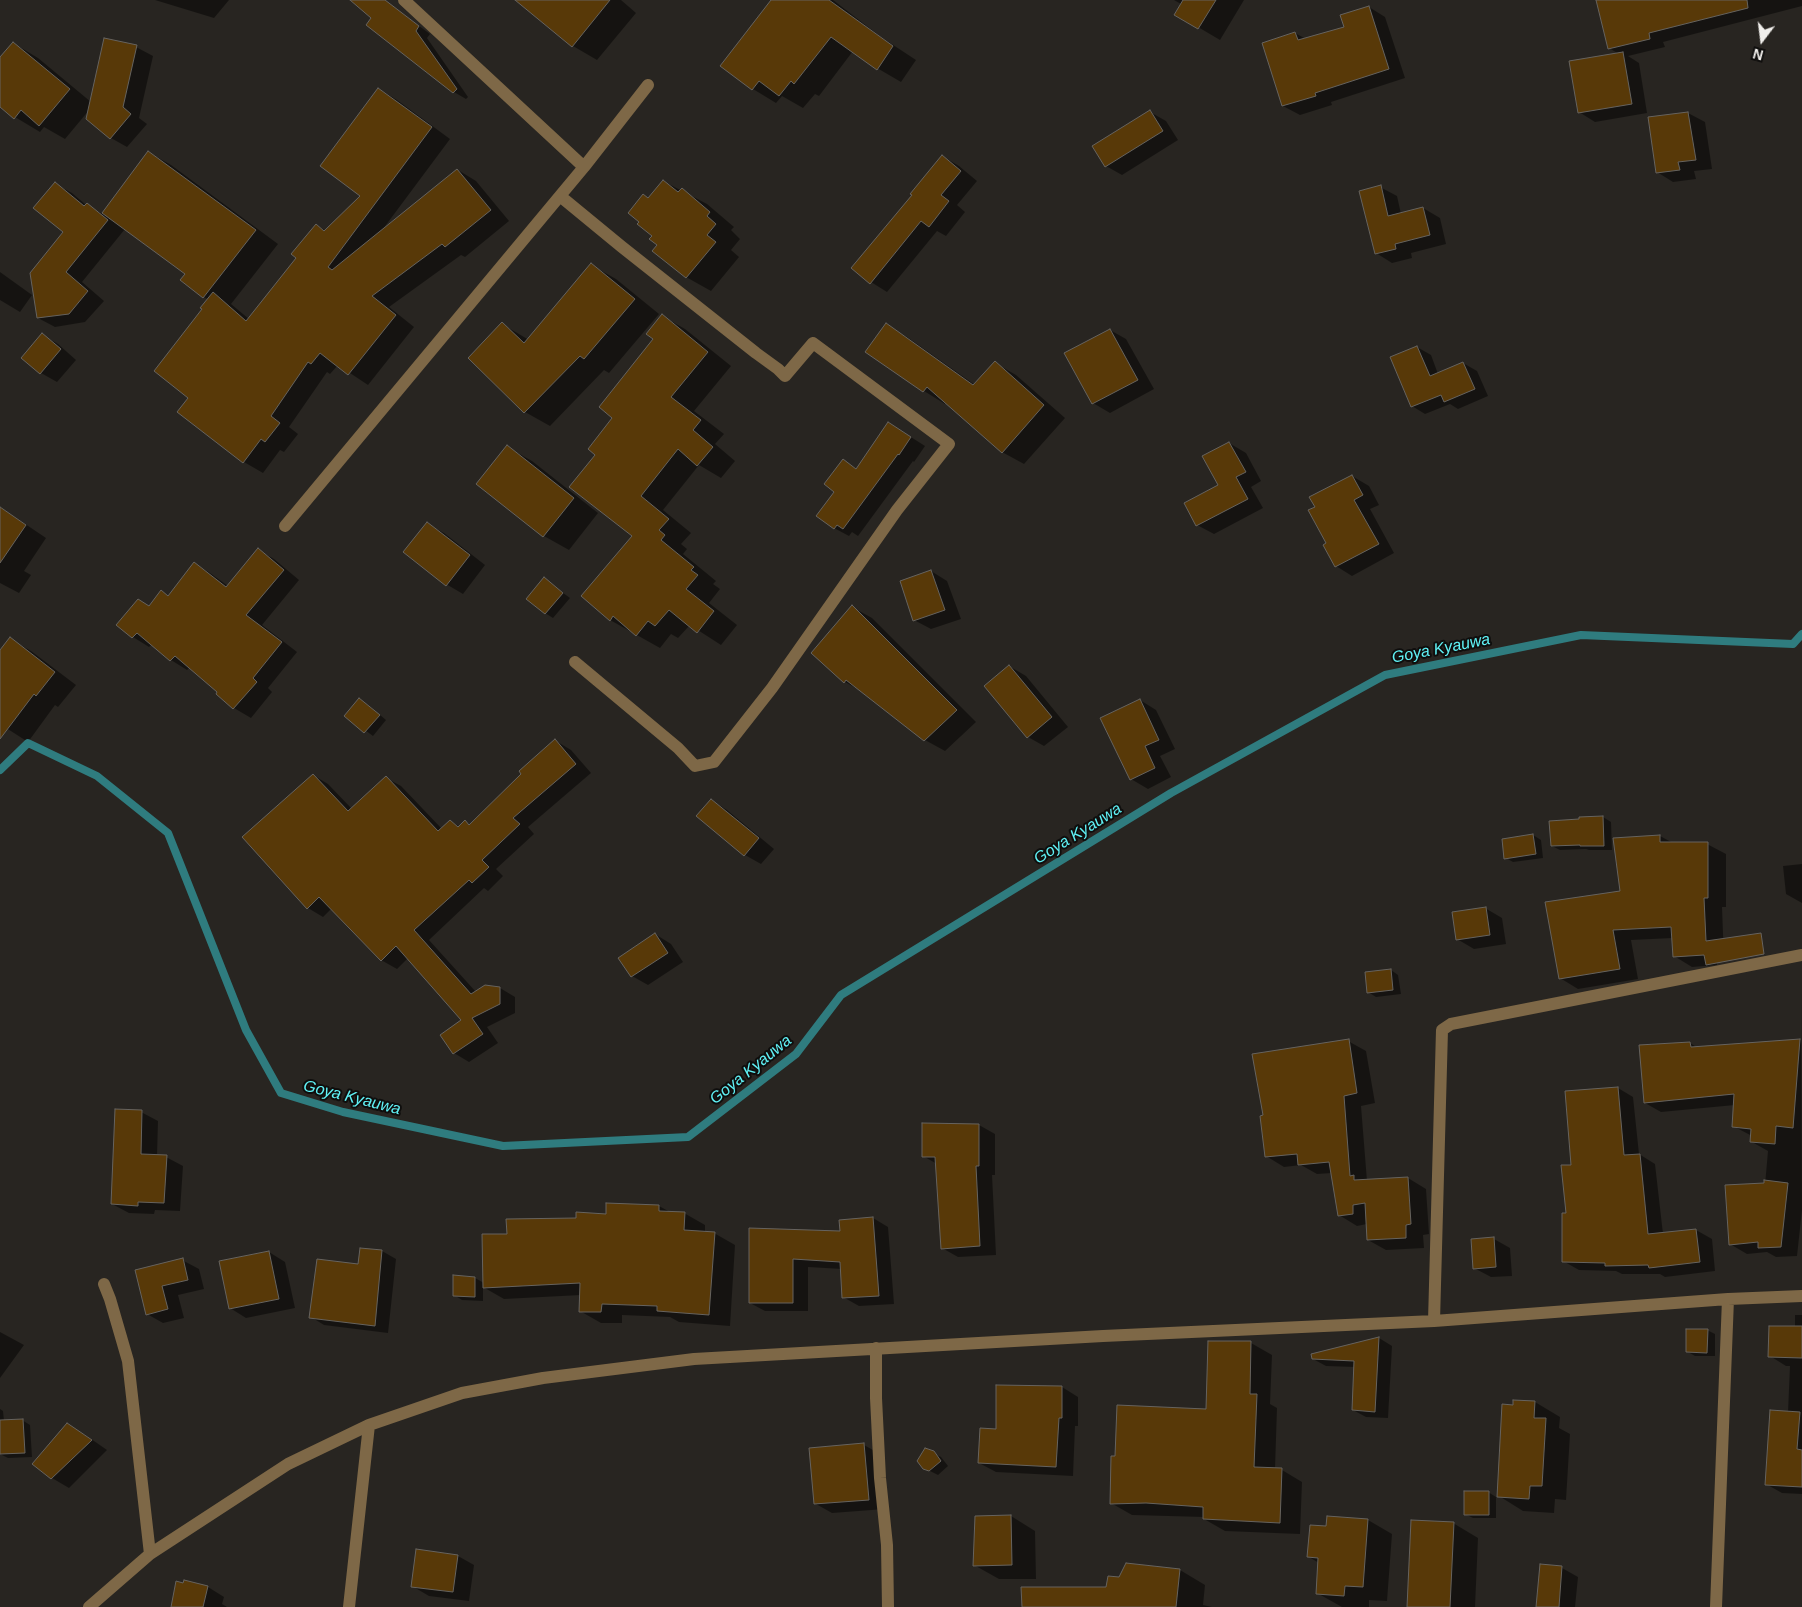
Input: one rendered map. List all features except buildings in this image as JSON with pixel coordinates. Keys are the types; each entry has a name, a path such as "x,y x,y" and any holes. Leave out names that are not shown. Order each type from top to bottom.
{"street":[{"path":"404,0 584,168"},
{"path":"285,526 584,168 648,85"},
{"path":"560,196 741,342 778,368 785,376 813,343 949,444 897,510 772,688 714,762 695,766 678,748 576,662"},
{"path":"1434,1321 1442,1030 1451,1024 1802,955"},
{"path":"104,1284 128,1361 150,1554"},
{"path":"89,1607 150,1554 288,1464 370,1424 462,1393 543,1378 694,1359 876,1348 1434,1321 1728,1299 1802,1296"},
{"path":"1716,1607 1728,1299"},
{"path":"876,1348 879,1468 887,1545 888,1607"},
{"path":"349,1607 370,1424"}],"waterway":[{"name":"Goya Kyauwa","path":"0,770 28,743 97,776 168,833 246,1030 281,1093 343,1112 503,1146 688,1137 796,1054 841,995 1171,793 1385,675 1581,635 1793,644 1802,634"}]}
